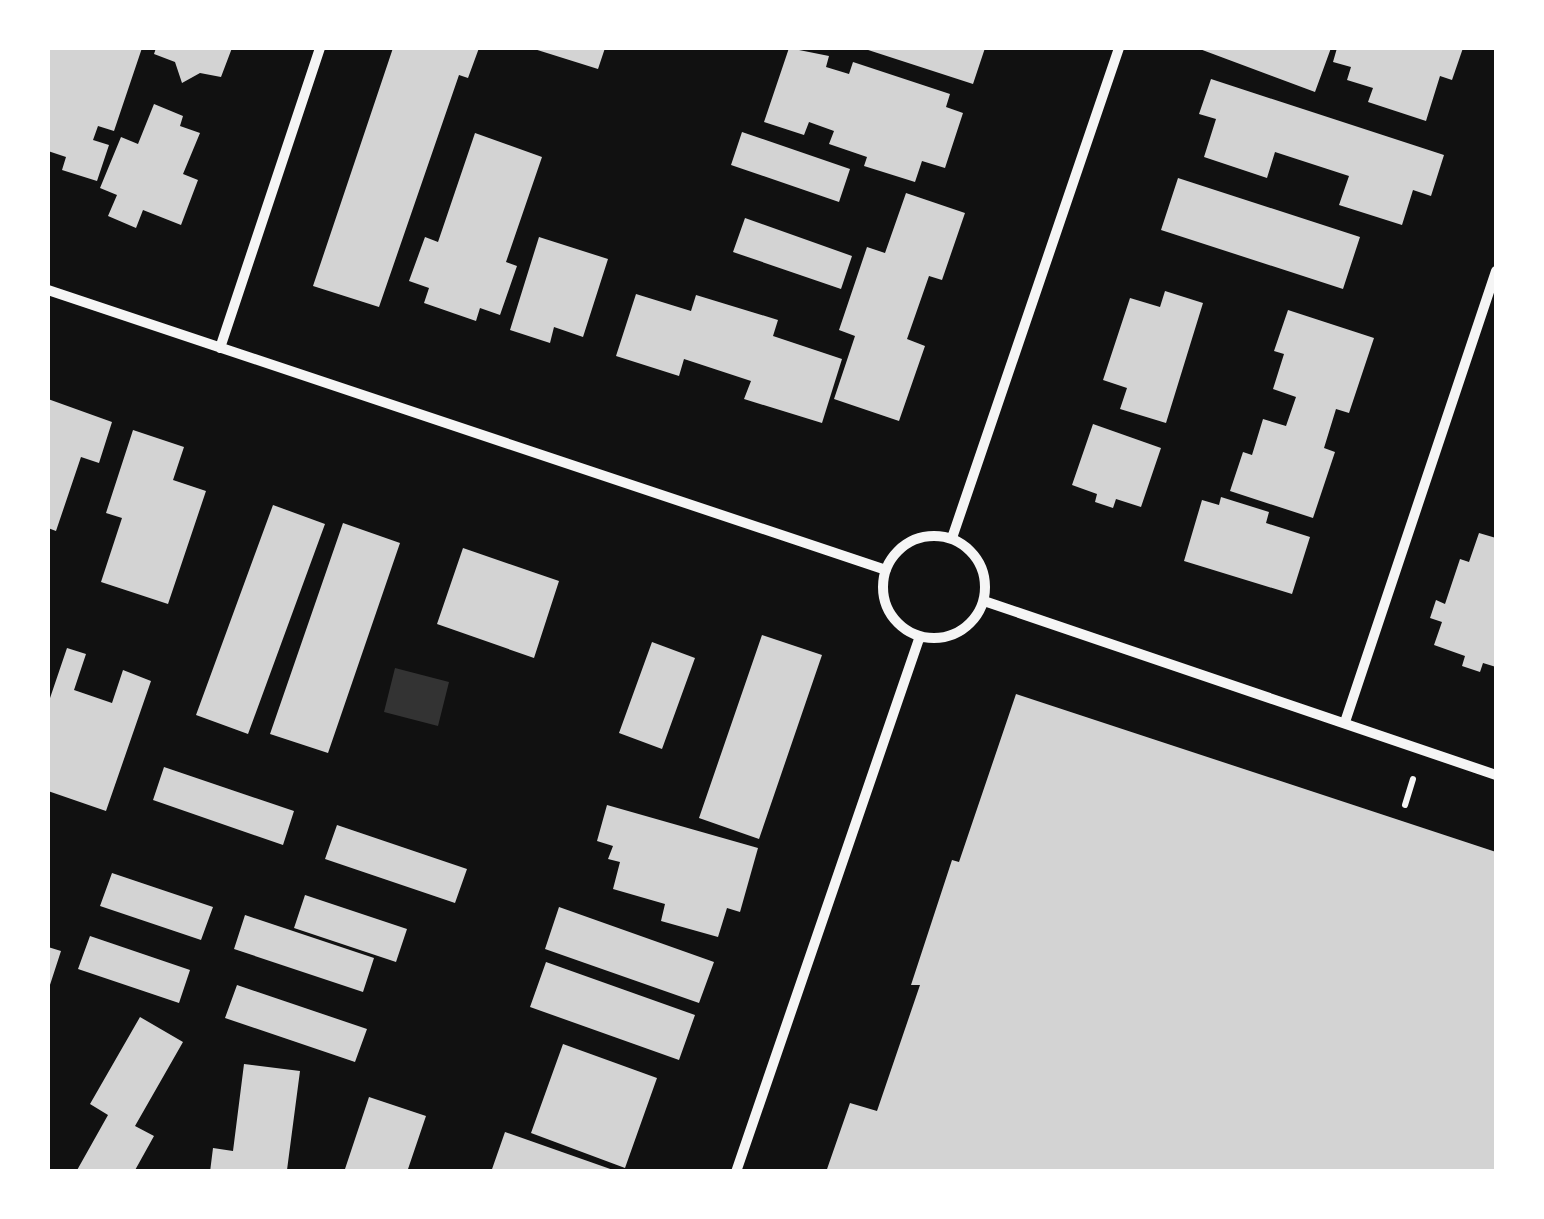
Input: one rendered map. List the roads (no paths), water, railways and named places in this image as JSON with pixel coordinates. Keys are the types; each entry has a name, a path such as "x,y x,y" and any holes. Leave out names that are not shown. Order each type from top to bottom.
{"street":[{"path":"220,348 320,48"},
{"path":"952,538 1119,48"},
{"path":"1344,722 1496,271"},
{"path":"48,290 886,570"},
{"path":"936,536 952,538 976,556 982,570 984,600 976,615 952,635 920,636 905,629 886,602 886,570 905,545 936,536"},
{"path":"984,600 1496,775"},
{"path":"736,1172 920,636"}]}
